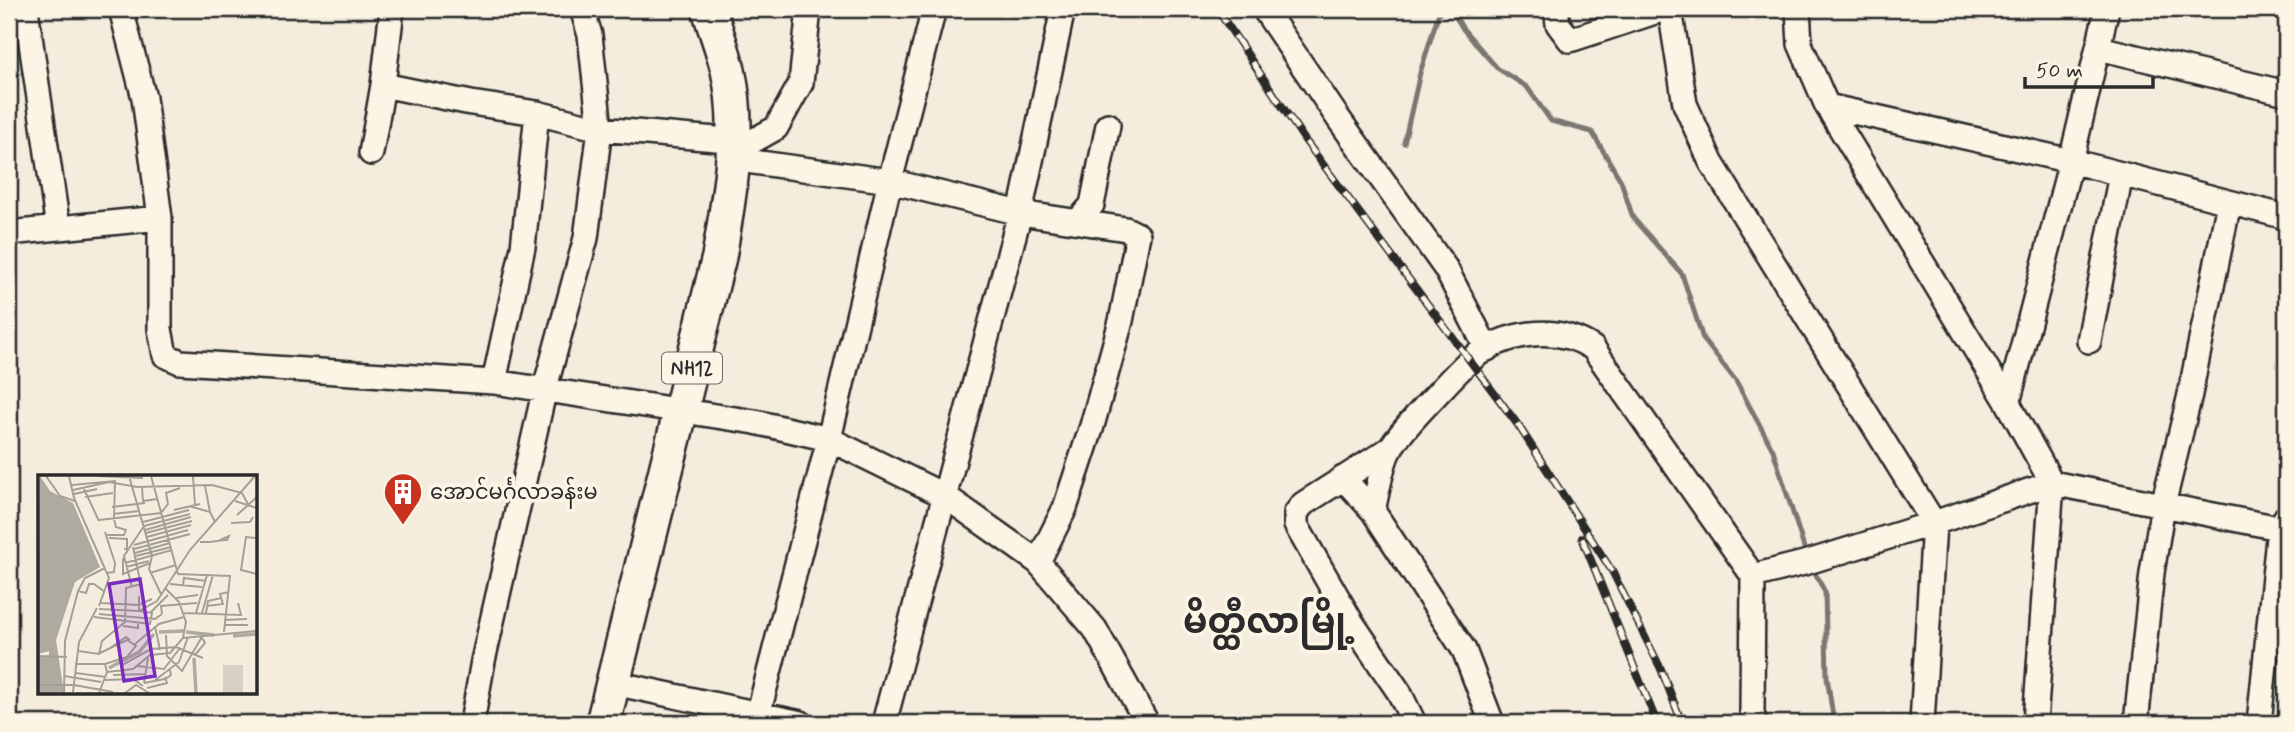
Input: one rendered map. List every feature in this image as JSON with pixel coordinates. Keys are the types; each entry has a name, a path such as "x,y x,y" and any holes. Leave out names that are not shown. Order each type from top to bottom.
{"highway":[{"name":"NH12","path":"709,9 728,72 734,121 742,150"},
{"name":"NH12","path":"603,723 623,685 690,413 731,183 751,124 743,63 729,9"},
{"name":"NH12","path":"623,685 624,723"}],"street":[{"path":"26,9 58,228"},
{"path":"121,9 144,98 160,218 160,329 165,355 180,362 494,382 545,388 755,422 829,439 945,496 1038,562 1095,629 1147,723"},
{"path":"371,153 392,9"},
{"path":"472,723 545,388 586,238 600,129 590,35 582,9"},
{"path":"742,150 776,128 801,83 809,9"},
{"path":"757,719 829,439 934,9"},
{"path":"884,723 1020,213 1063,9"},
{"path":"1264,9 1446,269 1487,349"},
{"path":"1556,9 1558,24 1570,40 1664,9"},
{"path":"1670,9 1685,103 1711,162 1934,523 1922,723"},
{"path":"1798,9 1800,44 1827,106 2008,403 2052,483 2035,723"},
{"path":"2008,403 2071,161 2107,9"},
{"path":"2099,48 2286,93"},
{"path":"383,85 537,113 600,129 742,150 890,181 1020,213 1126,229 1138,234 1121,321 1092,426 1065,508 1038,562"},
{"path":"1827,106 2071,161 2286,217"},
{"path":"494,382 523,247 537,113"},
{"path":"1078,221 1092,205 1108,125"},
{"path":"2089,341 2121,174"},
{"path":"2136,723 2152,573 2163,505 2189,399 2228,203"},
{"path":"9,233 160,218"},
{"path":"1414,723 1399,692 1352,624 1296,525 1296,513 1303,504 1388,450 1470,360 1503,340 1544,332 1581,340 1593,348 1753,576 1752,713 1755,723"},
{"path":"1373,511 1388,450"},
{"path":"1343,478 1373,511 1464,650 1492,723"},
{"path":"1753,576 1934,523 2052,483 2163,505 2283,523 2278,626 2259,723"},
{"path":"623,685 757,719 801,723"}],"waterway":[{"path":"1404,143 1420,73 1440,9"},
{"path":"1451,9 1463,29 1497,68 1527,87 1551,121 1592,132 1621,181 1633,218 1682,274 1703,339 1736,381 1773,450 1807,557"},
{"path":"1811,566 1825,592 1827,677 1834,723"}],"railway":[{"path":"1217,9 1304,139 1518,425 1612,571 1661,669 1682,723"},
{"path":"1582,538 1657,723"}],"place":[{"name":"အောင်မင်္ဂလာခန်းမ","path":"403,526"}],"district":[{"name":"မိတ္ထီလာမြို့","path":"1269,621"}]}
